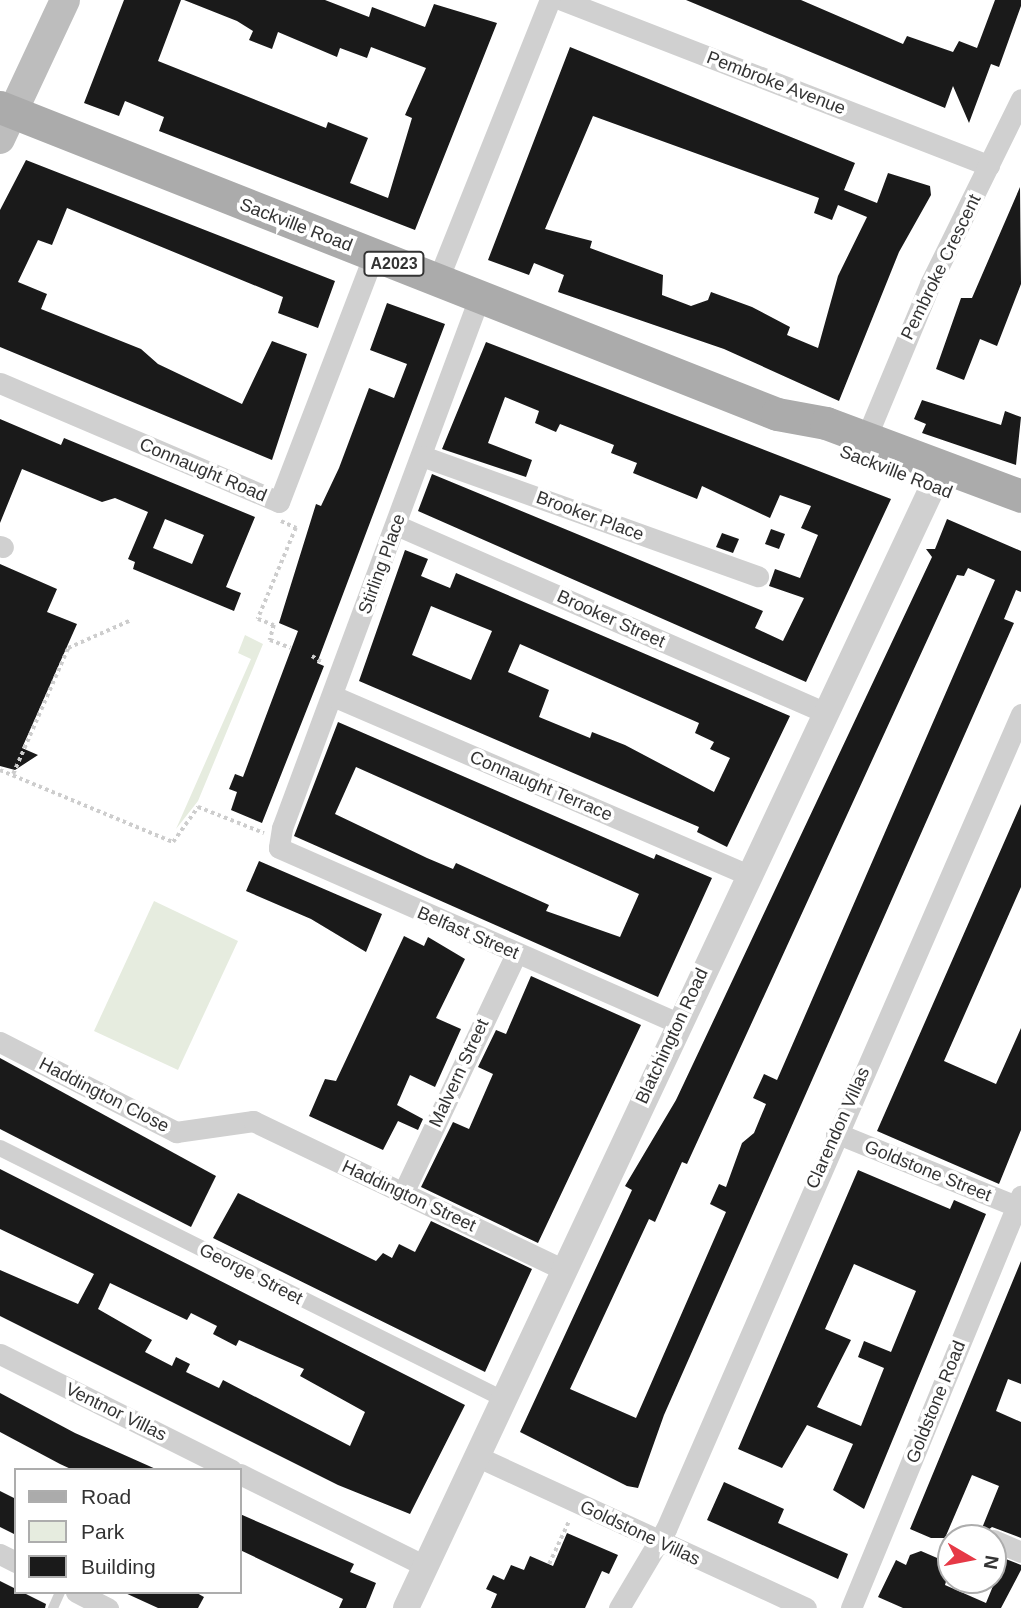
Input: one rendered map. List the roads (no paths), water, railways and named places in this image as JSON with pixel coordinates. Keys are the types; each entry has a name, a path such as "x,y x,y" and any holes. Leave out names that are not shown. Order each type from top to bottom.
{"main road":[{"path":"4,119 65,0"},
{"name":"Sackville Road","path":"4,119 374,255 777,414 866,438 1021,520"},
{"name":"Sackville Road","path":"777,414 819,442 937,477 1021,496"}],"street":[{"path":"437,282 550,0"},
{"name":"Pembroke Avenue","path":"562,0 989,166"},
{"name":"Pembroke Crescent","path":"866,438 930,284 1021,99"},
{"name":"Connaught Road","path":"0,383 279,502 374,255"},
{"name":"Stirling Place","path":"280,833 479,298"},
{"name":"Brooker Place","path":"422,456 758,576"},
{"name":"Blatchington Road","path":"406,1608 677,1023 937,477"},
{"name":"Brooker Street","path":"396,525 826,713"},
{"name":"Connaught Terrace","path":"333,696 748,875"},
{"name":"Clarendon Villas","path":"619,1608 629,1586 657,1542 1021,714"},
{"name":"Belfast Street","path":"280,833 282,853 677,1023"},
{"name":"Malvern Street","path":"403,1193 516,954"},
{"name":"Haddington Close","path":"0,1042 176,1132 253,1121"},
{"name":"Haddington Street","path":"253,1121 564,1270"},
{"name":"Goldstone Street","path":"836,1133 1020,1204"},
{"name":"George Street","path":"0,1148 503,1399"},
{"name":"Goldstone Road","path":"851,1608 1020,1204"},
{"name":"Ventnor Villas","path":"0,1354 228,1468"},
{"name":"Goldstone Villas","path":"476,1456 657,1542 806,1608"},
{"path":"242,1475 425,1566"},
{"path":"80,1594 107,1608"}]}
